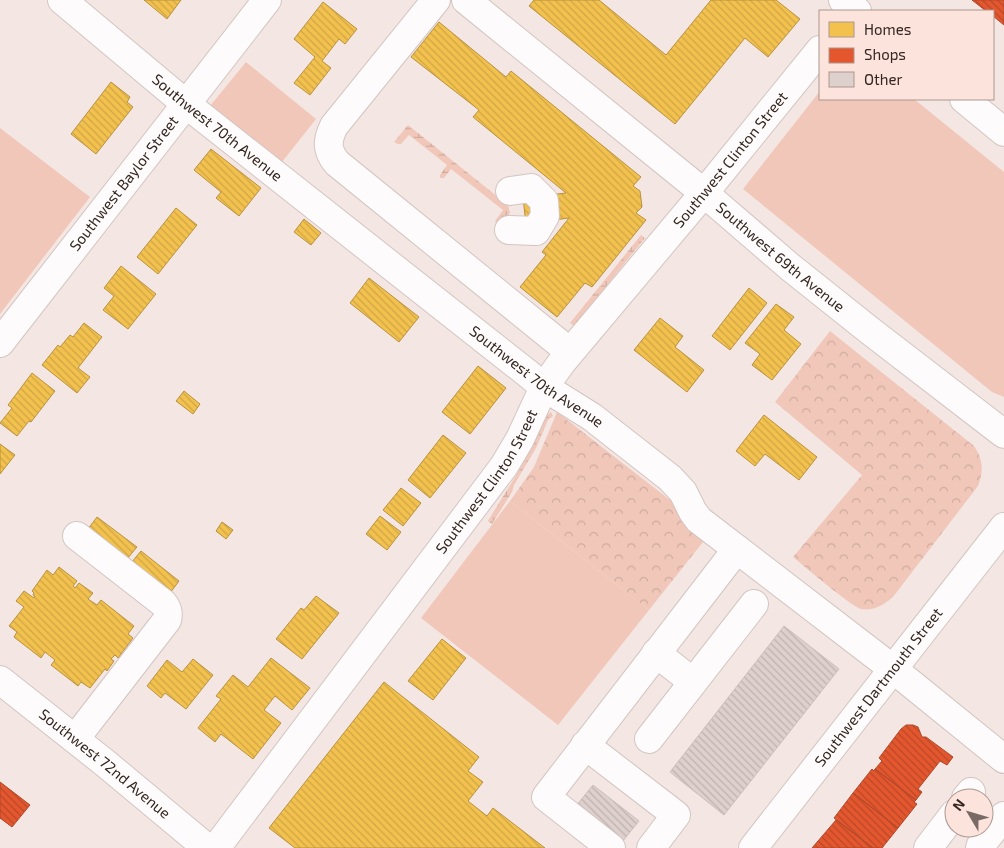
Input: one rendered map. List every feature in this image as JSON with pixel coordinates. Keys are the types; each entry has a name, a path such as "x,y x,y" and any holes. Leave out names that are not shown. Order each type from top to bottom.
{"street":[{"name":"Southwest 70th Avenue","path":"62,0 186,104 544,387 592,417 670,478 684,492 693,512 699,520 893,669 1004,759"},
{"name":"Southwest Baylor Street","path":"0,343 267,0"},
{"path":"436,0 334,126 329,140 330,155 337,163 570,352"},
{"name":"Southwest 69th Avenue","path":"466,0 704,193 812,284 1004,434"},
{"name":"Southwest Clinton Street","path":"216,848 504,466 520,439 544,387 570,352 704,193 819,51"},
{"path":"965,100 1004,132"},
{"path":"509,230 536,231 545,216 544,201 531,188 510,191"},
{"name":"Southwest Dartmouth Street","path":"753,848 1004,526"},
{"path":"75,739 167,620 168,614 167,608 163,603 77,536"},
{"path":"611,848 546,797 737,549"},
{"path":"649,739 754,604"},
{"path":"656,653 694,682"},
{"name":"Southwest 72nd Avenue","path":"0,680 207,848"},
{"path":"585,745 676,815 651,848"},
{"path":"980,848 1004,816"},
{"path":"936,845 944,831"}],"green space":[{"path":"246,62 316,119 282,162 210,106"},
{"path":"819,92 819,100 915,100 1004,172 1004,397 992,392 743,189"},
{"path":"408,125 508,205 510,213 504,221 497,224 495,221 503,210 451,169 444,178 440,178 447,165 409,135 401,144 394,142"},
{"path":"0,128 90,197 0,314"},
{"path":"641,235 645,238 574,326 570,323"},
{"path":"830,331 974,446 982,465 978,486 893,597 882,605 870,609 856,607 793,557 862,475 775,402"},
{"path":"551,412 553,416 548,420 536,448 492,524 488,521 525,459 543,420"},
{"path":"557,412 711,532 649,610 510,501 534,467"},
{"path":"510,501 649,610 558,725 421,618"}],"building: Homes":[{"path":"144,0 181,0 167,19"},
{"path":"534,0 599,0 666,55 711,0 776,0 800,19 768,57 745,38 675,124 529,6"},
{"path":"323,2 357,29 345,44 339,39 322,61 331,68 310,95 294,83 315,57 294,39"},
{"path":"439,22 506,77 511,71 641,177 633,186 640,191 642,207 636,213 646,220 592,287 585,283 557,317 520,287 546,255 542,252 569,218 526,224 523,198 566,193 473,117 479,110 411,57"},
{"path":"111,82 130,97 127,102 133,107 96,154 71,134"},
{"path":"211,149 261,188 239,216 216,198 221,192 194,170"},
{"path":"176,208 197,225 158,274 137,257"},
{"path":"304,219 321,233 311,245 294,232"},
{"path":"121,266 156,294 128,329 103,310 114,296 104,288"},
{"path":"369,278 419,317 399,342 350,303"},
{"path":"749,288 767,303 730,350 712,336"},
{"path":"776,304 794,317 784,330 801,344 772,380 752,365 760,354 745,343"},
{"path":"660,318 683,336 675,347 704,370 687,392 634,350"},
{"path":"84,323 102,337 78,368 90,377 77,393 42,365 58,345 60,347 70,335 73,337"},
{"path":"478,366 506,388 470,434 442,412"},
{"path":"32,373 55,391 31,422 29,421 17,436 0,423 12,408 8,405"},
{"path":"184,391 200,404 193,414 176,401"},
{"path":"764,415 817,457 799,480 765,454 755,466 736,451"},
{"path":"443,435 466,453 430,498 408,480"},
{"path":"0,444 15,455 0,474"},
{"path":"401,488 421,503 403,526 383,510"},
{"path":"380,516 401,532 387,550 366,534"},
{"path":"97,517 137,547 127,559 88,529"},
{"path":"222,522 233,530 226,539 216,531"},
{"path":"141,551 179,581 170,593 131,563"},
{"path":"59,567 77,581 73,586 75,588 79,583 93,593 88,599 97,605 101,600 134,626 128,634 133,638 118,658 115,655 111,659 114,661 107,671 105,669 90,688 81,682 78,686 51,665 55,660 45,652 41,658 14,637 17,632 9,626 24,607 16,601 24,591 34,598 35,596 32,591 47,570 53,575"},
{"path":"316,596 339,613 302,659 276,639 301,608 304,610"},
{"path":"442,639 466,658 433,700 408,681"},
{"path":"271,658 310,688 292,710 275,696 264,710 281,723 253,759 221,734 215,742 198,728 221,699 216,696 233,675 248,687"},
{"path":"193,659 213,675 186,709 165,693 161,698 147,686 167,660 182,672"},
{"path":"384,682 479,757 468,771 483,782 468,801 487,816 493,808 545,848 295,848 269,828"}],"building: Shops":[{"path":"972,0 1004,0 1004,25 994,17 994,10 985,10"},
{"path":"906,725 918,727 922,737 926,737 953,757 947,765 940,761 918,789 922,792 916,800 875,769 882,761 879,758"},
{"path":"872,769 874,771 875,769 916,800 914,802 917,804 898,828 853,793"},
{"path":"0,782 30,805 12,827 0,818"},
{"path":"853,793 898,828 882,848 873,848 834,818"},
{"path":"836,820 873,848 812,848"}],"building: Other":[{"path":"784,626 839,669 724,815 670,772"},
{"path":"593,785 639,821 622,842 576,806"}]}
